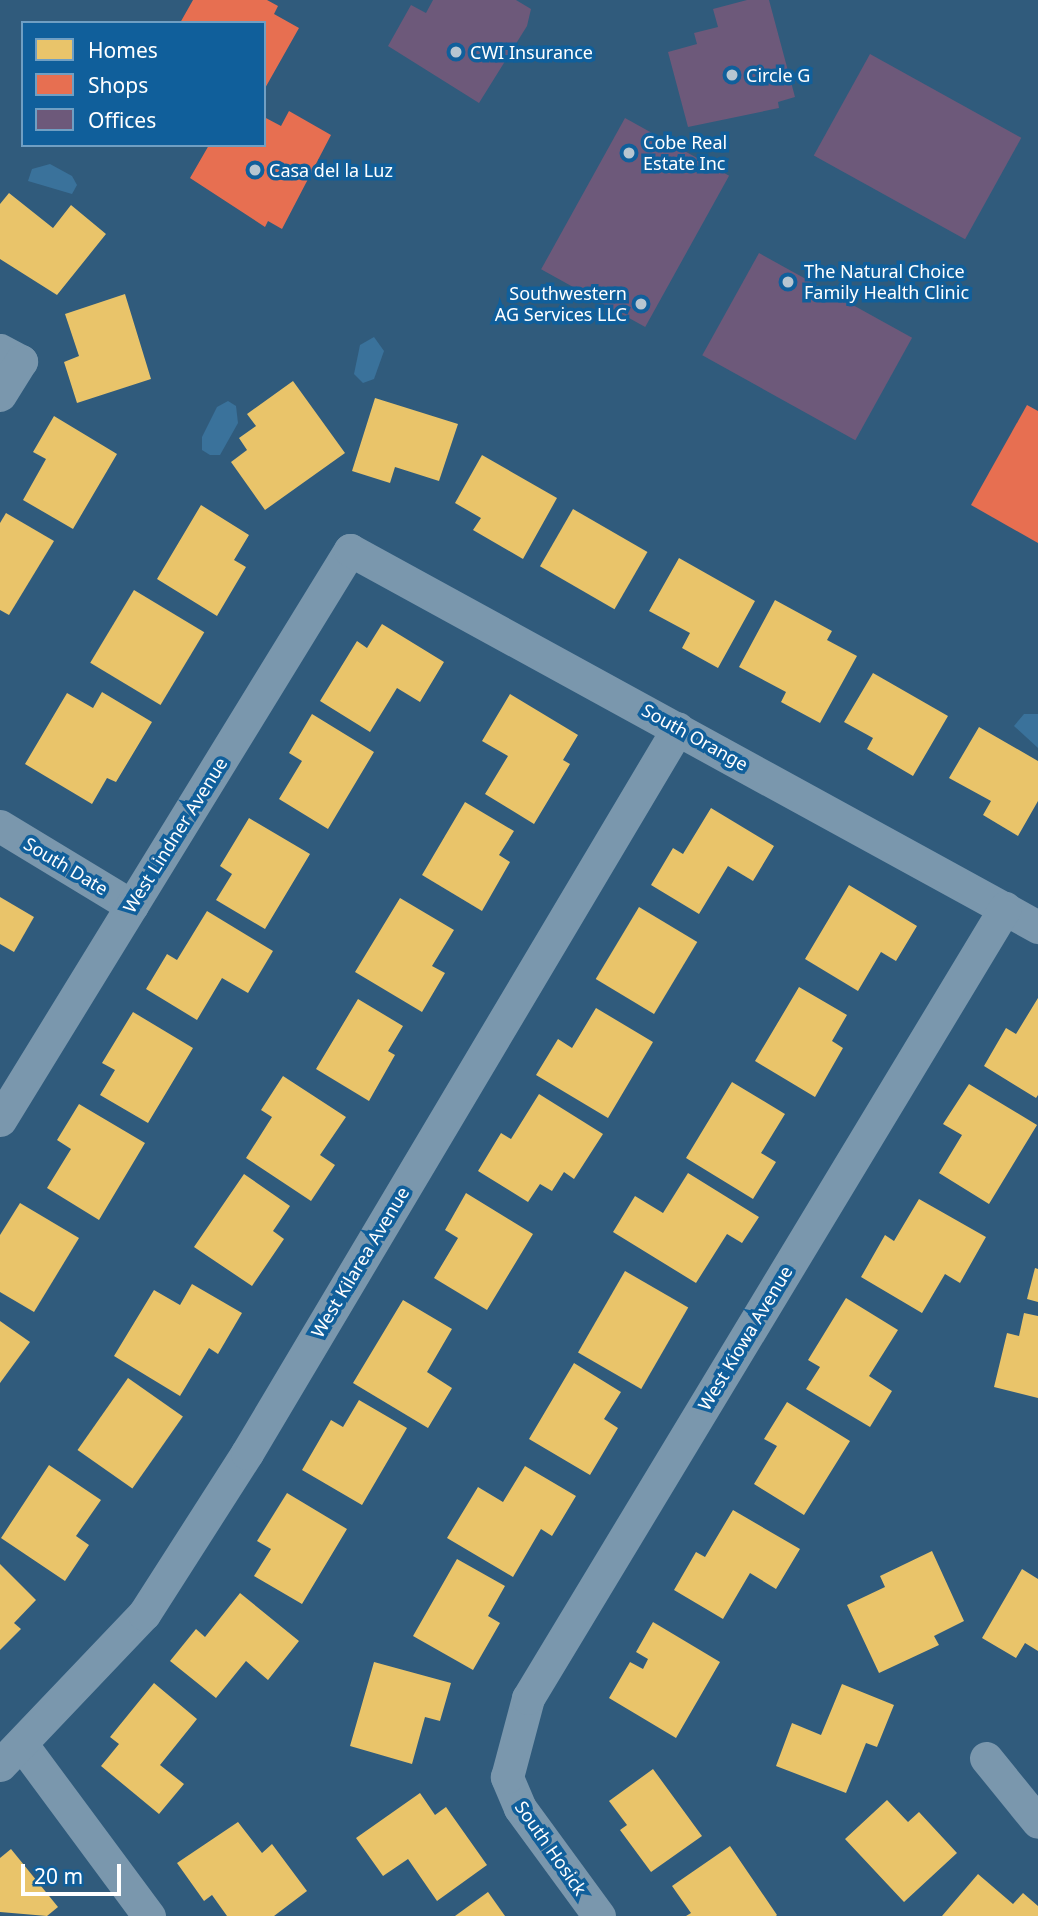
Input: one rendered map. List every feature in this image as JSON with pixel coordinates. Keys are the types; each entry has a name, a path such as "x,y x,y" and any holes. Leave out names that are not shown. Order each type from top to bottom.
{"street":[{"path":"0,395 10,355"},
{"name":"South Orange","path":"351,550 1038,927"},
{"name":"West Lindner Avenue","path":"0,1120 351,550"},
{"name":"West Kilarea Avenue","path":"12,1755 151,1602 678,728"},
{"name":"South Date","path":"0,826 132,906"},
{"name":"West Kiowa Avenue","path":"507,1777 528,1698 1004,908"},
{"path":"12,1755 149,1916"},
{"path":"986,1758 1038,1822"},
{"name":"South Hosick","path":"507,1777 520,1808 599,1916"}],"water":[{"path":"50,164 72,176 77,185 72,194 28,181 32,169"},
{"path":"374,337 384,351 374,379 363,383 354,374 360,345"},
{"path":"228,401 236,406 238,423 220,455 210,455 202,450 202,437 217,407"},
{"path":"1024,714 1038,714 1038,748 1014,726"}],"building: Homes":[{"path":"9,193 53,228 71,205 106,234 57,295 0,259 0,204"},
{"path":"125,294 151,379 77,403 64,362 79,356 65,314"},
{"path":"293,381 345,453 265,510 231,462 247,450 239,438 256,426 247,414"},
{"path":"375,398 458,424 439,481 395,467 390,483 352,471"},
{"path":"54,416 117,454 73,529 23,500 46,459 33,452"},
{"path":"482,455 557,498 523,559 473,530 481,518 455,503"},
{"path":"201,505 249,535 234,560 246,567 217,616 157,579"},
{"path":"573,509 647,552 614,609 540,566"},
{"path":"6,513 54,541 9,615 0,610 0,523"},
{"path":"679,558 755,601 718,668 682,648 690,633 649,611"},
{"path":"134,590 204,632 161,705 90,663"},
{"path":"775,600 832,631 827,640 857,656 820,723 781,702 786,692 739,667"},
{"path":"382,624 444,662 420,702 397,688 370,732 320,701 357,641 367,648"},
{"path":"873,673 948,716 913,776 867,749 873,738 844,722"},
{"path":"102,692 152,722 116,782 107,778 92,804 25,764 67,693 93,708"},
{"path":"510,694 578,735 563,760 570,764 534,824 485,794 508,756 482,741"},
{"path":"312,714 374,752 328,829 279,799 302,761 289,753"},
{"path":"979,727 1038,761 1038,801 1018,836 983,815 991,801 949,778"},
{"path":"465,802 514,831 499,855 510,862 482,911 422,875"},
{"path":"711,808 774,846 753,881 728,866 699,914 651,885 673,848 683,854"},
{"path":"249,818 310,854 265,929 216,900 232,874 220,866"},
{"path":"849,885 917,926 896,961 881,952 858,991 805,959"},
{"path":"0,897 34,917 14,952 0,944"},
{"path":"400,898 454,930 432,966 445,973 422,1012 355,972"},
{"path":"639,907 697,942 654,1014 596,979"},
{"path":"207,911 273,951 248,993 222,978 197,1020 146,989 167,954 177,960"},
{"path":"799,987 847,1015 832,1041 843,1048 815,1097 755,1061"},
{"path":"1038,998 1036,1098 984,1066 1006,1028 1016,1034"},
{"path":"358,999 403,1026 388,1051 395,1055 369,1101 316,1069"},
{"path":"596,1008 653,1042 608,1118 536,1075 558,1039 572,1048"},
{"path":"133,1012 193,1048 148,1123 100,1095 115,1070 102,1063"},
{"path":"283,1076 346,1117 320,1155 335,1165 311,1201 246,1158 272,1117 261,1110"},
{"path":"732,1082 785,1114 761,1153 776,1162 753,1199 686,1158"},
{"path":"969,1084 1037,1125 989,1204 939,1173 962,1135 943,1124"},
{"path":"539,1094 603,1134 574,1179 564,1172 552,1191 540,1184 528,1202 478,1171 501,1133 511,1139"},
{"path":"79,1104 145,1143 99,1220 47,1188 71,1149 57,1140"},
{"path":"688,1173 759,1217 742,1243 727,1234 696,1283 613,1232 635,1196 663,1213"},
{"path":"244,1174 290,1206 273,1231 284,1239 252,1286 194,1247"},
{"path":"466,1193 533,1234 487,1310 434,1278 458,1238 445,1230"},
{"path":"919,1199 986,1237 960,1283 945,1274 922,1313 861,1277 885,1235 894,1241"},
{"path":"20,1203 79,1238 34,1312 0,1292 0,1235"},
{"path":"1035,1268 1038,1269 1038,1302 1027,1299"},
{"path":"625,1271 688,1308 641,1389 578,1352"},
{"path":"192,1284 242,1313 218,1354 209,1348 180,1396 114,1356 154,1290 180,1305"},
{"path":"846,1298 898,1330 869,1376 892,1391 870,1427 806,1389 820,1367 808,1360"},
{"path":"403,1300 452,1329 427,1372 452,1388 428,1428 353,1383"},
{"path":"1024,1313 1038,1316 1038,1398 994,1387 1007,1333 1019,1336"},
{"path":"0,1321 30,1342 0,1383"},
{"path":"574,1363 621,1392 604,1419 618,1428 590,1475 529,1439"},
{"path":"128,1378 183,1416 132,1489 78,1450"},
{"path":"359,1400 407,1428 362,1505 302,1470 331,1420 343,1427"},
{"path":"787,1402 850,1441 804,1515 754,1484 777,1446 764,1439"},
{"path":"49,1465 101,1500 76,1536 89,1545 65,1581 1,1538"},
{"path":"525,1466 576,1496 552,1536 541,1529 513,1577 447,1538 478,1487 503,1502"},
{"path":"287,1493 347,1529 302,1604 254,1576 271,1549 257,1541"},
{"path":"733,1510 800,1549 776,1589 750,1573 723,1619 674,1590 696,1552 705,1557"},
{"path":"932,1551 964,1621 934,1636 939,1645 879,1673 847,1605 885,1587 880,1576"},
{"path":"457,1559 505,1586 488,1616 500,1623 473,1670 413,1636"},
{"path":"0,1564 36,1600 14,1623 21,1629 0,1650"},
{"path":"1022,1569 1038,1579 1038,1651 1025,1643 1016,1658 982,1638"},
{"path":"240,1593 299,1641 268,1680 246,1661 216,1698 170,1661 196,1629 205,1637"},
{"path":"653,1622 720,1662 676,1738 609,1698 630,1662 643,1669 648,1659 636,1652"},
{"path":"374,1662 451,1683 440,1721 425,1717 412,1764 350,1746"},
{"path":"154,1683 197,1719 160,1765 184,1784 159,1814 101,1766 119,1744 110,1737"},
{"path":"842,1684 894,1705 877,1747 866,1743 846,1793 776,1766 792,1723 821,1735"},
{"path":"653,1769 702,1836 651,1872 620,1830 627,1825 609,1801"},
{"path":"420,1793 435,1815 446,1807 487,1865 437,1901 408,1859 383,1876 356,1838"},
{"path":"887,1800 908,1822 919,1812 957,1853 904,1902 845,1839"},
{"path":"238,1822 262,1853 272,1844 307,1891 274,1916 227,1916 212,1895 204,1901 177,1863"},
{"path":"730,1846 776,1916 686,1916 691,1913 672,1886"},
{"path":"11,1849 58,1907 47,1916 0,1912 0,1858"},
{"path":"978,1874 1013,1904 1023,1893 1038,1906 1038,1916 942,1916"},
{"path":"488,1892 505,1916 455,1916"}],"building: Shops":[{"path":"193,0 267,0 278,6 274,14 299,28 266,86 266,21 181,21"},
{"name":"Casa del la Luz","path":"289,111 331,135 282,229 268,221 265,227 190,178 208,147 266,147 266,118 281,126"},
{"path":"1027,405 1038,411 1038,543 971,505"}],"building: Offices":[{"name":"CWI Insurance","path":"433,0 516,0 531,9 527,26 479,103 388,46 411,5 426,13"},
{"name":"Circle G","path":"747,0 769,0 795,97 778,102 779,108 688,127 668,52 697,44 694,33 718,27 713,9"},
{"path":"870,54 1021,138 965,239 814,155"},
{"path":"625,118 729,176 645,327 541,269"},
{"path":"759,253 912,338 855,440 702,355"}],"place":[{"name":"CWI Insurance","path":"456,52"},
{"name":"Circle G","path":"732,75"},
{"name":"Cobe Real Estate Inc","path":"629,153"},
{"name":"Casa del la Luz","path":"255,170"},
{"name":"The Natural Choice Family Health Clinic","path":"788,282"},
{"name":"Southwestern AG Services LLC","path":"641,304"}]}
